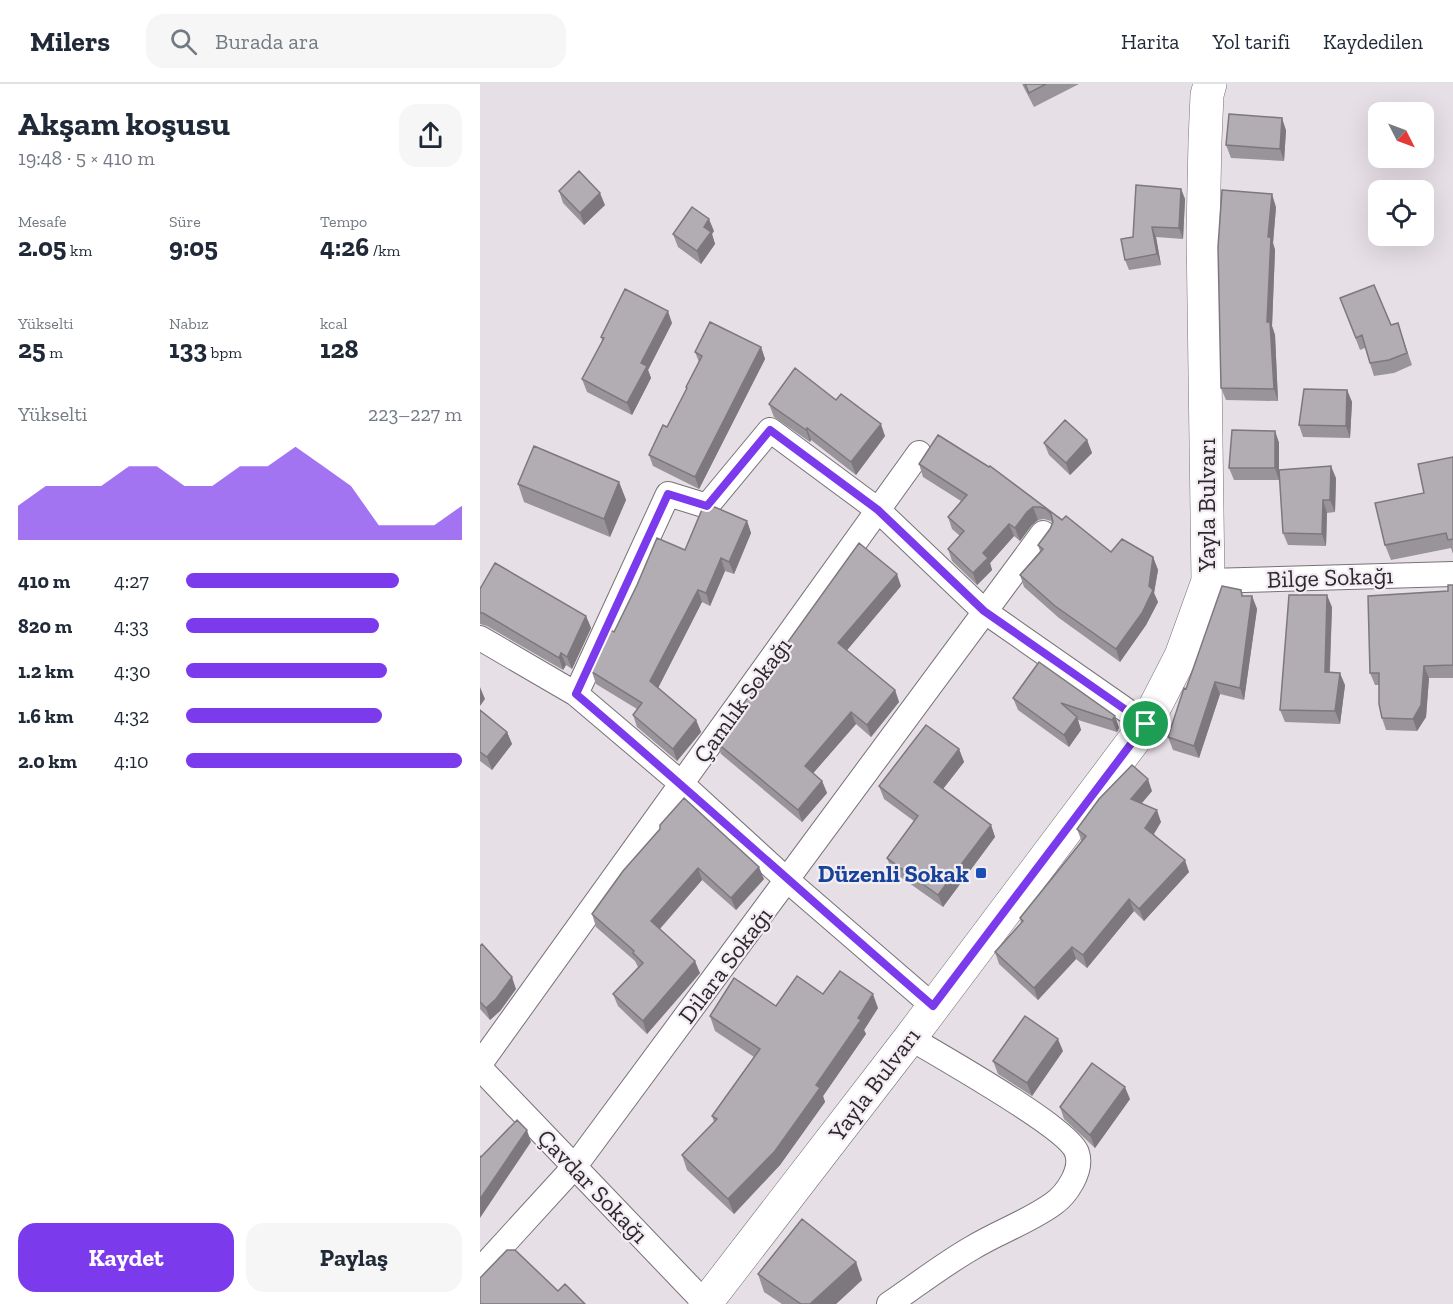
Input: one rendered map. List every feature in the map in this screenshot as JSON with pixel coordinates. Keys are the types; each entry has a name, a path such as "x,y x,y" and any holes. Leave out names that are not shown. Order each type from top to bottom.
{"main road":[{"name":"Yayla Bulvarı","path":"705,1304 1146,724 1181,656 1208,581 1203,232 1207,95 1210,84"}],"street":[{"path":"576,694 668,494 707,506 770,430 878,510 984,611 1146,724"},
{"name":"Çamlık Sokağı","path":"480,1066 919,453"},
{"name":"Dilara Sokağı","path":"480,1270 574,1166 1043,533"},
{"name":"Bilge Sokağı","path":"1208,581 1453,574"},
{"path":"480,638 576,694 682,784 787,880 933,1006"},
{"path":"890,1304 971,1248 1053,1204 1073,1180 1077,1166 1077,1153 1068,1140 1007,1096 909,1038"},
{"name":"Çavdar Sokağı","path":"480,1066 705,1304"}],"building":[{"path":"1025,84 1046,84 1029,93"},
{"path":"1229,114 1282,118 1280,149 1226,145"},
{"path":"579,171 600,193 580,213 559,191"},
{"path":"1136,185 1181,189 1179,228 1152,227 1157,254 1125,260 1121,239 1133,237"},
{"path":"1222,190 1272,194 1268,237 1271,237 1267,322 1270,322 1274,389 1221,388 1218,247"},
{"path":"692,207 709,219 704,227 711,232 697,251 673,234"},
{"path":"1374,285 1391,325 1398,323 1407,353 1389,360 1370,363 1362,335 1356,338 1340,298"},
{"path":"625,289 668,311 641,363 647,366 627,403 582,379 604,338 601,337"},
{"path":"710,322 761,347 695,477 649,455 663,425 667,427 702,356 695,352"},
{"path":"795,368 836,400 841,394 881,424 851,462 807,428 806,430 769,404"},
{"path":"1304,389 1347,390 1346,426 1299,425"},
{"path":"1065,420 1087,440 1066,463 1044,443"},
{"path":"1232,430 1275,431 1275,468 1229,468"},
{"path":"938,435 990,466 1062,520 1066,516 1111,552 1122,539 1153,557 1149,586 1153,590 1142,613 1116,649 1055,606 1020,575 1043,549 1038,545 1053,522 1051,514 1046,509 1033,507 1015,528 1009,524 983,553 988,558 973,573 948,549 964,531 948,517 967,495 919,464"},
{"path":"534,446 619,482 604,519 518,484"},
{"path":"1453,457 1453,539 1448,540 1446,533 1385,545 1375,503 1424,493 1418,464"},
{"path":"1331,466 1330,500 1323,500 1322,534 1283,533 1279,470"},
{"path":"710,505 747,521 729,562 721,558 706,593 698,590 650,681 696,720 673,749 633,715 642,703 592,672 611,630 614,632 637,585 657,538 685,550 703,507"},
{"path":"859,543 897,574 838,643 895,690 867,725 851,712 805,766 822,781 798,810 716,742"},
{"path":"495,563 586,616 567,657 561,653 559,658 480,613 480,589"},
{"path":"1448,585 1453,585 1453,665 1424,666 1421,705 1413,719 1382,718 1379,704 1379,673 1370,673 1368,596 1448,591"},
{"path":"1222,586 1241,590 1242,596 1252,596 1240,688 1215,682 1194,746 1168,737"},
{"path":"1289,595 1327,595 1325,672 1340,673 1335,711 1280,710"},
{"path":"1039,662 1115,716 1112,720 1061,703 1077,717 1064,735 1013,698"},
{"path":"480,710 507,732 487,757 480,752"},
{"path":"926,725 959,749 934,782 991,825 938,895 887,858 918,816 879,786"},
{"path":"1132,765 1148,779 1131,799 1157,810 1145,828 1185,860 1139,909 1129,899 1083,955 1072,947 1034,988 995,952 1023,921 1020,918 1086,836 1077,829 1099,799"},
{"path":"684,798 759,867 731,898 698,868 651,921 695,961 643,1021 613,994 643,963 633,953 634,951 592,914 623,871"},
{"path":"482,944 512,977 496,999 486,1008 480,1002 480,946"},
{"path":"840,971 873,994 858,1018 861,1020 816,1085 820,1088 775,1151 728,1199 682,1155 717,1119 712,1116 760,1049 710,1016 734,978 776,1006 797,976 823,994"},
{"path":"1025,1016 1058,1039 1027,1083 993,1061"},
{"path":"1092,1063 1125,1087 1090,1135 1060,1107"},
{"path":"517,1120 527,1130 480,1199 480,1156"},
{"path":"802,1219 856,1262 810,1304 801,1304 758,1274"},
{"path":"507,1250 515,1250 558,1291 565,1284 585,1304 480,1304 480,1278"}],"place":[{"name":"Düzenli Sokak","path":"981,873"}],"route":[{"path":"770,430 878,510 984,611 1146,724 933,1006 787,880 682,784 576,694 668,494 707,506 770,430"}]}
